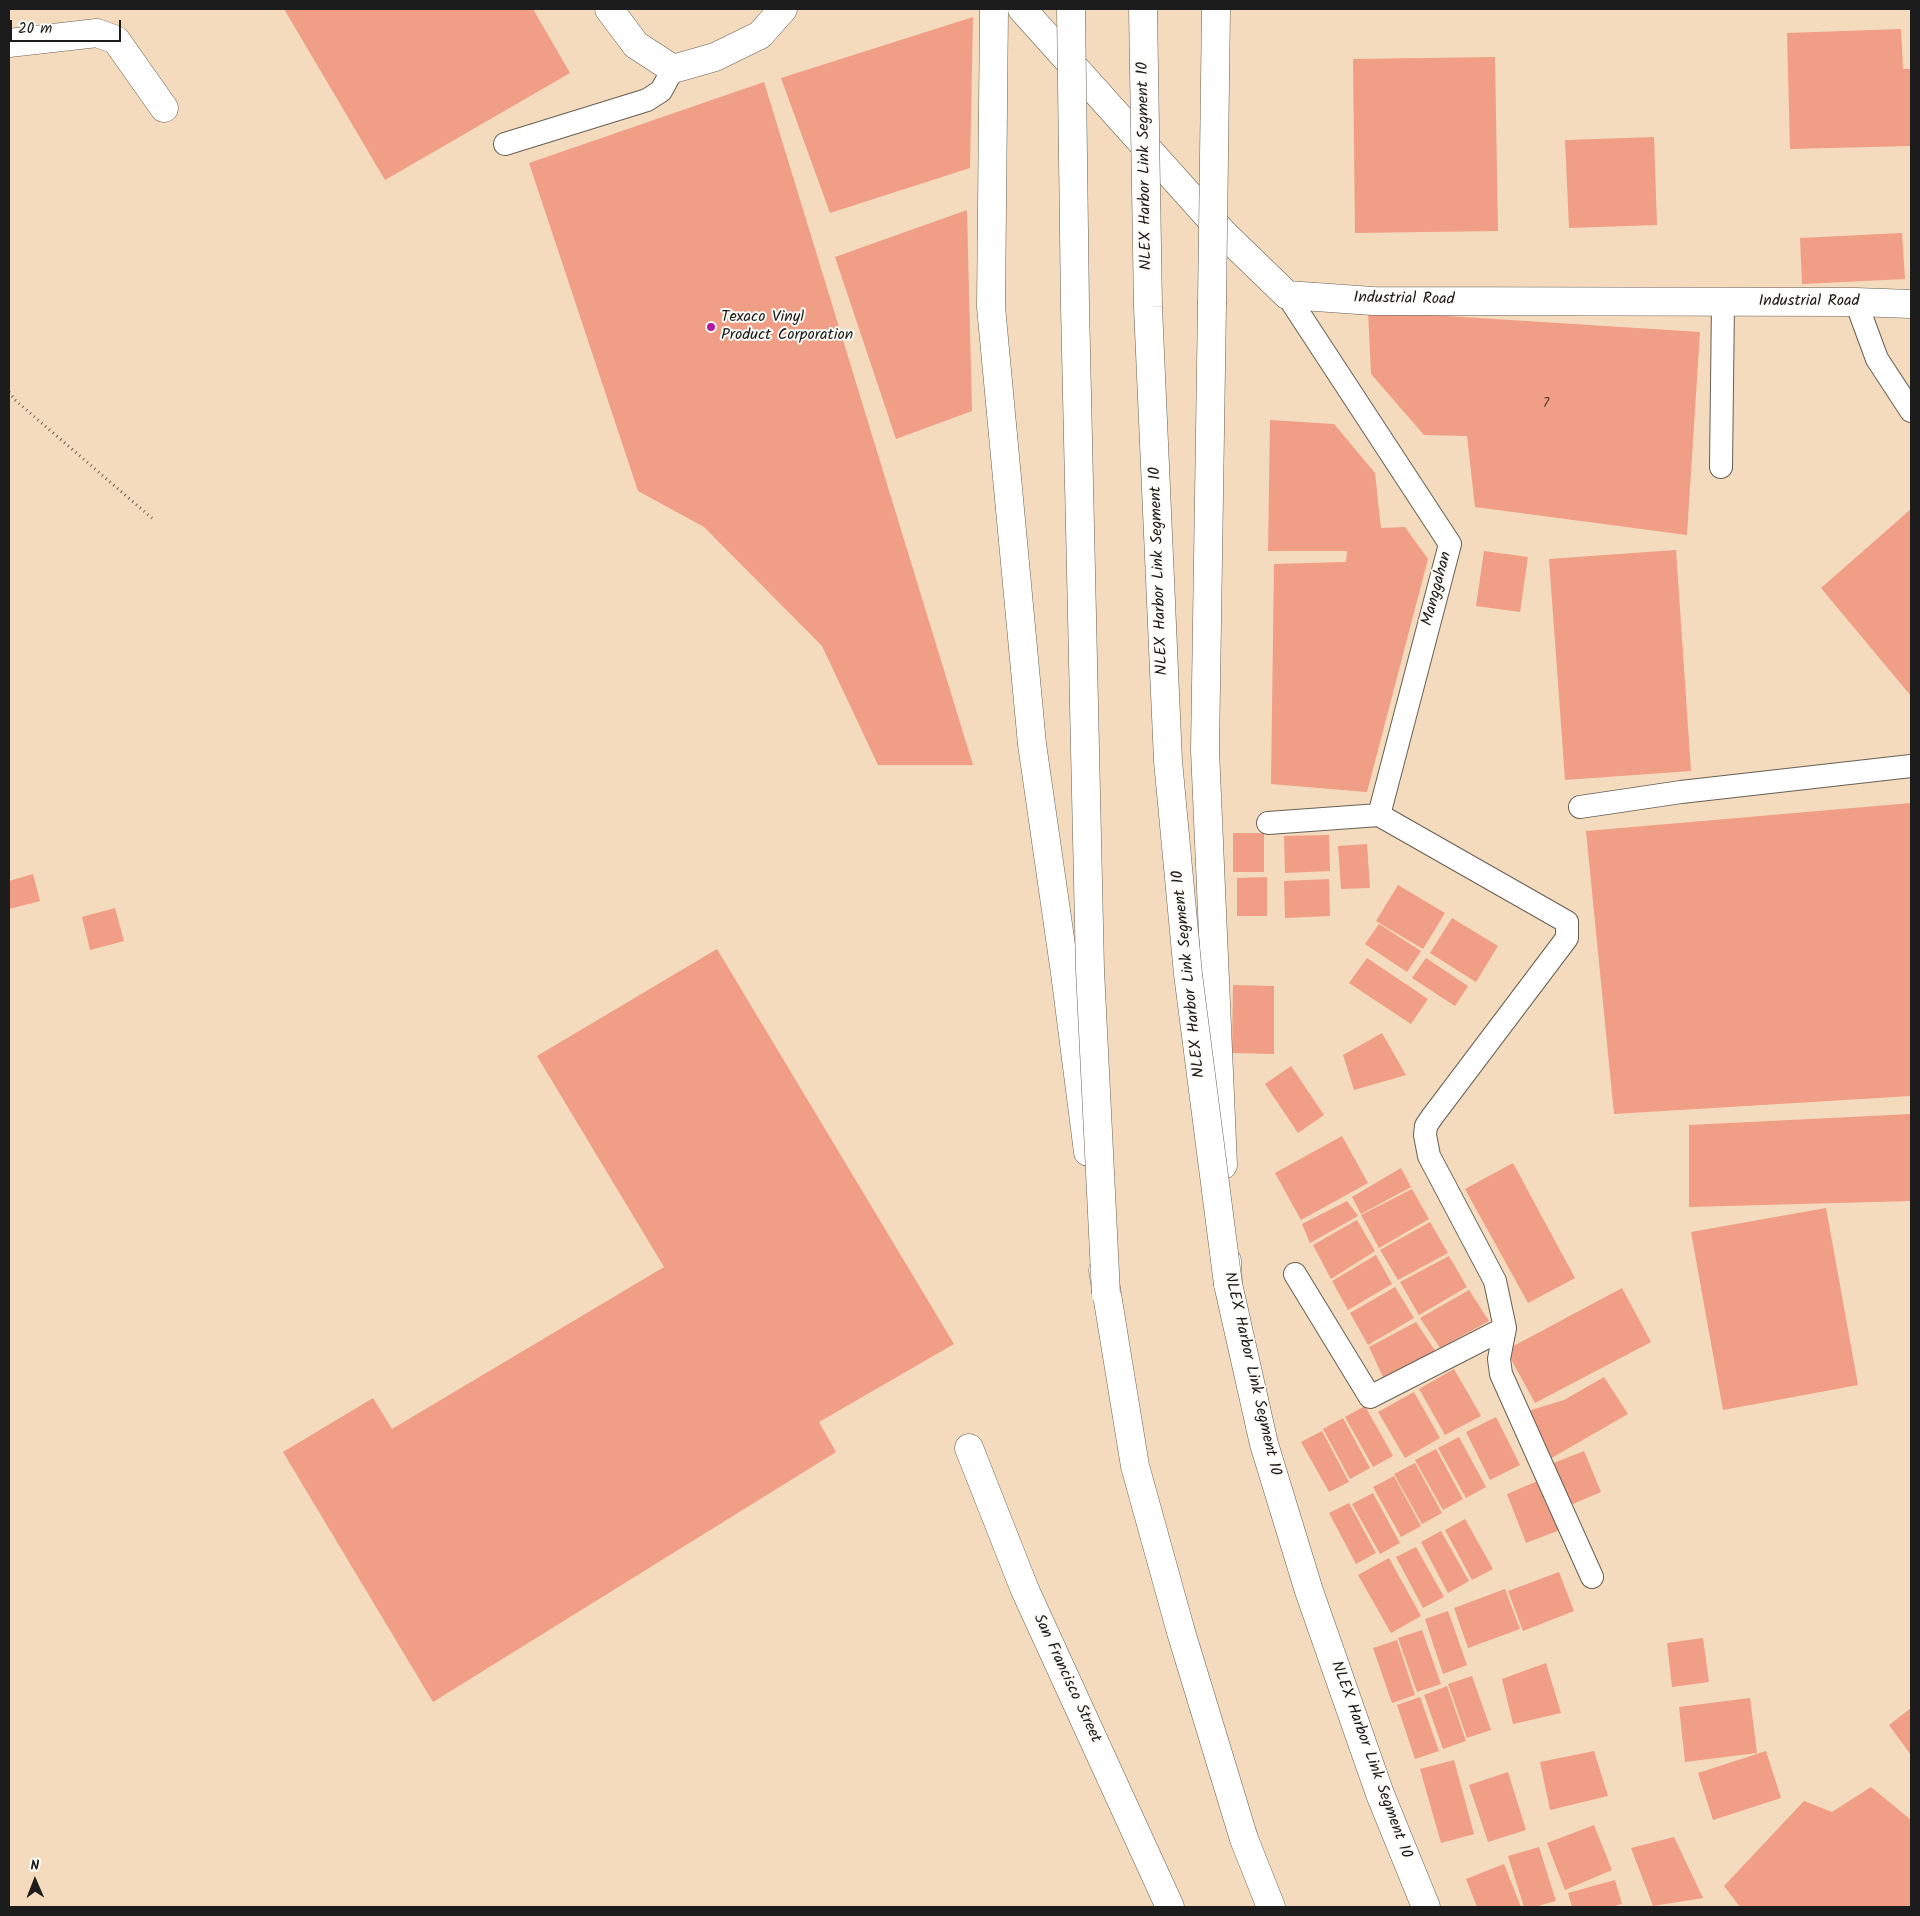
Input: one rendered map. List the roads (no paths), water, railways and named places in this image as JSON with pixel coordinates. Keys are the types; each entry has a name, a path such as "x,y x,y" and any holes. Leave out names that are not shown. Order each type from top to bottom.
{"main road":[{"path":"609,9 636,45 673,69 715,57 760,35 783,9"},
{"path":"994,9 991,307 1032,744 1065,973 1106,1294 1135,1466 1181,1632 1244,1839 1271,1907"},
{"path":"1022,9 1224,234 1287,295"},
{"path":"1071,9 1075,306 1090,970 1106,1294"},
{"name":"NLEX Harbor Link Segment 10","path":"1143,9 1148,307 1168,761 1188,974 1228,1284 1264,1444 1309,1591 1380,1794 1426,1907"},
{"path":"1216,9 1205,750 1228,1284"},
{"path":"9,43 97,33 116,40 164,108"},
{"name":"Industrial Road","path":"1287,295 1373,301 1856,302 1911,304"},
{"name":"San Francisco Street","path":"969,1448 1025,1590 1170,1907"}],"lane":[{"path":"505,144 647,100 660,91 673,69"},
{"name":"Manggahan","path":"1287,295 1450,544 1379,815"},
{"path":"1721,468 1723,302"},
{"path":"1856,302 1877,359 1911,411"},
{"path":"1580,807 1681,792 1911,766"},
{"path":"1268,823 1379,815 1566,922 1567,938 1432,1117 1426,1126 1425,1135 1429,1156 1495,1281 1505,1328 1499,1359 1501,1374 1592,1577"},
{"path":"1295,1274 1370,1397 1505,1328"}],"place":[{"name":"Texaco Vinyl Product Corporation","path":"711,327"}]}
